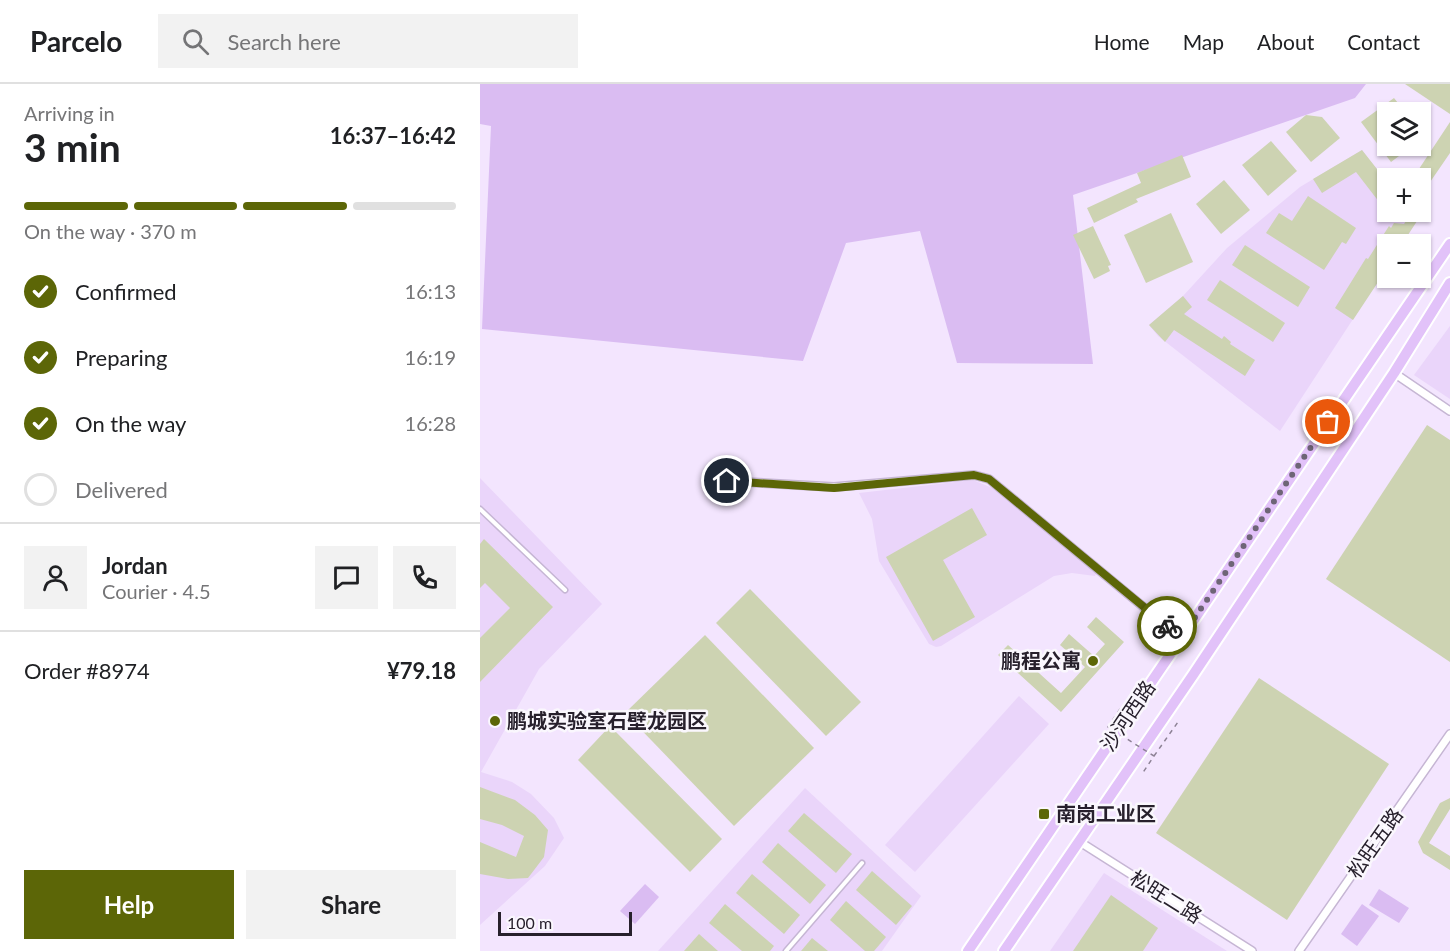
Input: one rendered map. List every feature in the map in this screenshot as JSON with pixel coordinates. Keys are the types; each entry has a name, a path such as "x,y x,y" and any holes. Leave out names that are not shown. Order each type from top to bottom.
{"main road":[{"name":"沙河西路","path":"968,951 1450,244"},
{"name":"沙河西路","path":"1004,951 1080,842 1394,373 1450,283"},
{"path":"1440,299 1450,289"}],"street":[{"path":"1394,373 1450,411"},
{"path":"727,481 834,488 974,475 989,479 1181,638"},
{"name":"松旺五路","path":"1299,951 1450,734"},
{"name":"松旺二路","path":"1080,842 1252,951"}],"lane":[{"path":"480,509 565,590"},
{"path":"786,951 862,863"}],"path":[{"path":"1120,709 1108,727 1154,756"},
{"path":"1142,774 1178,722"}],"shaded area":[{"path":"480,84 1366,84 1355,98 1073,195 1093,364 957,363 920,231 846,243 803,361 482,329 491,126 480,124"},
{"path":"1362,150 1377,170 1377,222 1416,222 1409,234 1377,234 1377,282 1280,431 1158,336 1149,325 1183,296 1227,248 1300,187"},
{"path":"1450,326 1450,399 1414,375"},
{"name":"鹏城实验室石壁龙园区","path":"480,478 602,604 539,669 481,772 512,782 531,794 554,818 564,838 545,866 480,925"},
{"path":"973,480 995,489 1097,572 1095,576 1072,573 1054,576 936,647 929,644 879,561 872,519 859,493"},
{"path":"1019,696 1049,724 915,872 885,845"},
{"path":"805,788 921,896 882,951 658,951"},
{"path":"1104,873 1227,951 1050,951"},
{"path":"645,884 659,897 635,924 620,911"},
{"path":"1379,889 1409,908 1399,923 1369,905"},
{"path":"1362,904 1379,916 1357,946 1341,934"}],"building":[{"path":"1405,84 1450,84 1450,114"},
{"path":"1377,110 1377,143 1361,122"},
{"path":"1306,115 1322,117 1340,138 1311,162 1286,132"},
{"path":"1450,122 1450,153 1431,181 1431,168 1420,168 1428,156 1431,156 1431,151"},
{"path":"1271,141 1297,171 1268,196 1242,165"},
{"path":"1362,150 1377,169 1377,199 1356,172 1322,193 1313,179"},
{"path":"1182,155 1191,177 1136,199 1138,202 1094,223 1087,208 1141,183 1137,173"},
{"path":"1386,156 1399,156 1391,162"},
{"path":"1224,180 1250,210 1221,234 1196,204"},
{"path":"1308,196 1356,228 1346,244 1342,242 1324,270 1266,233 1279,213 1292,221"},
{"path":"1171,213 1193,262 1146,283 1124,235"},
{"path":"1416,222 1409,234 1384,234 1394,223"},
{"path":"1093,226 1111,265 1108,266 1110,271 1094,279 1073,235"},
{"path":"1245,245 1310,287 1298,307 1232,265"},
{"path":"1377,245 1377,284 1353,320 1335,308 1366,258 1368,259"},
{"path":"1220,280 1285,323 1273,342 1207,300"},
{"path":"1183,296 1192,307 1184,314 1222,339 1224,336 1231,342 1230,344 1255,360 1245,376 1174,330 1165,342 1149,325"},
{"path":"1427,425 1450,440 1450,662 1326,579"},
{"path":"972,508 987,535 943,560 975,617 933,641 886,557"},
{"path":"484,539 553,607 480,682 480,638 510,608 485,583 480,588 480,544"},
{"path":"750,589 861,702 826,736 716,623"},
{"name":"鹏程公寓","path":"1096,617 1124,642 1061,712 998,655 1008,645 1061,693 1085,667 1060,645 1069,634 1094,656 1105,644 1087,627"},
{"path":"705,635 814,748 734,826 625,713"},
{"path":"1259,678 1389,764 1287,920 1156,833"},
{"path":"610,726 722,839 690,872 578,760"},
{"path":"480,787 515,800 535,815 548,830 544,857 528,878 508,879 480,874 480,842 516,857 524,836 502,825 480,819"},
{"path":"1450,798 1450,809 1429,843 1450,856 1450,870 1423,853 1418,842 1440,803"},
{"path":"804,813 852,854 836,873 788,831"},
{"path":"778,843 826,885 810,904 762,862"},
{"path":"872,871 912,906 896,925 856,890"},
{"path":"752,874 800,915 784,934 736,893"},
{"path":"1111,895 1158,928 1143,951 1073,951"},
{"path":"846,901 886,937 874,951 865,951 830,920"},
{"path":"725,904 774,946 770,951 742,951 709,923"},
{"path":"699,934 718,951 684,951"},
{"path":"812,938 828,951 801,951"}],"way so far":[{"path":"1167,626 1181,638 1328,422"}],"place":[{"name":"鹏程公寓","path":"1093,661"},
{"name":"鹏城实验室石壁龙园区","path":"495,721"},
{"name":"南岗工业区","path":"1044,814"}],"route":[{"path":"727,481 834,488 974,475 989,479 1167,626"}]}
